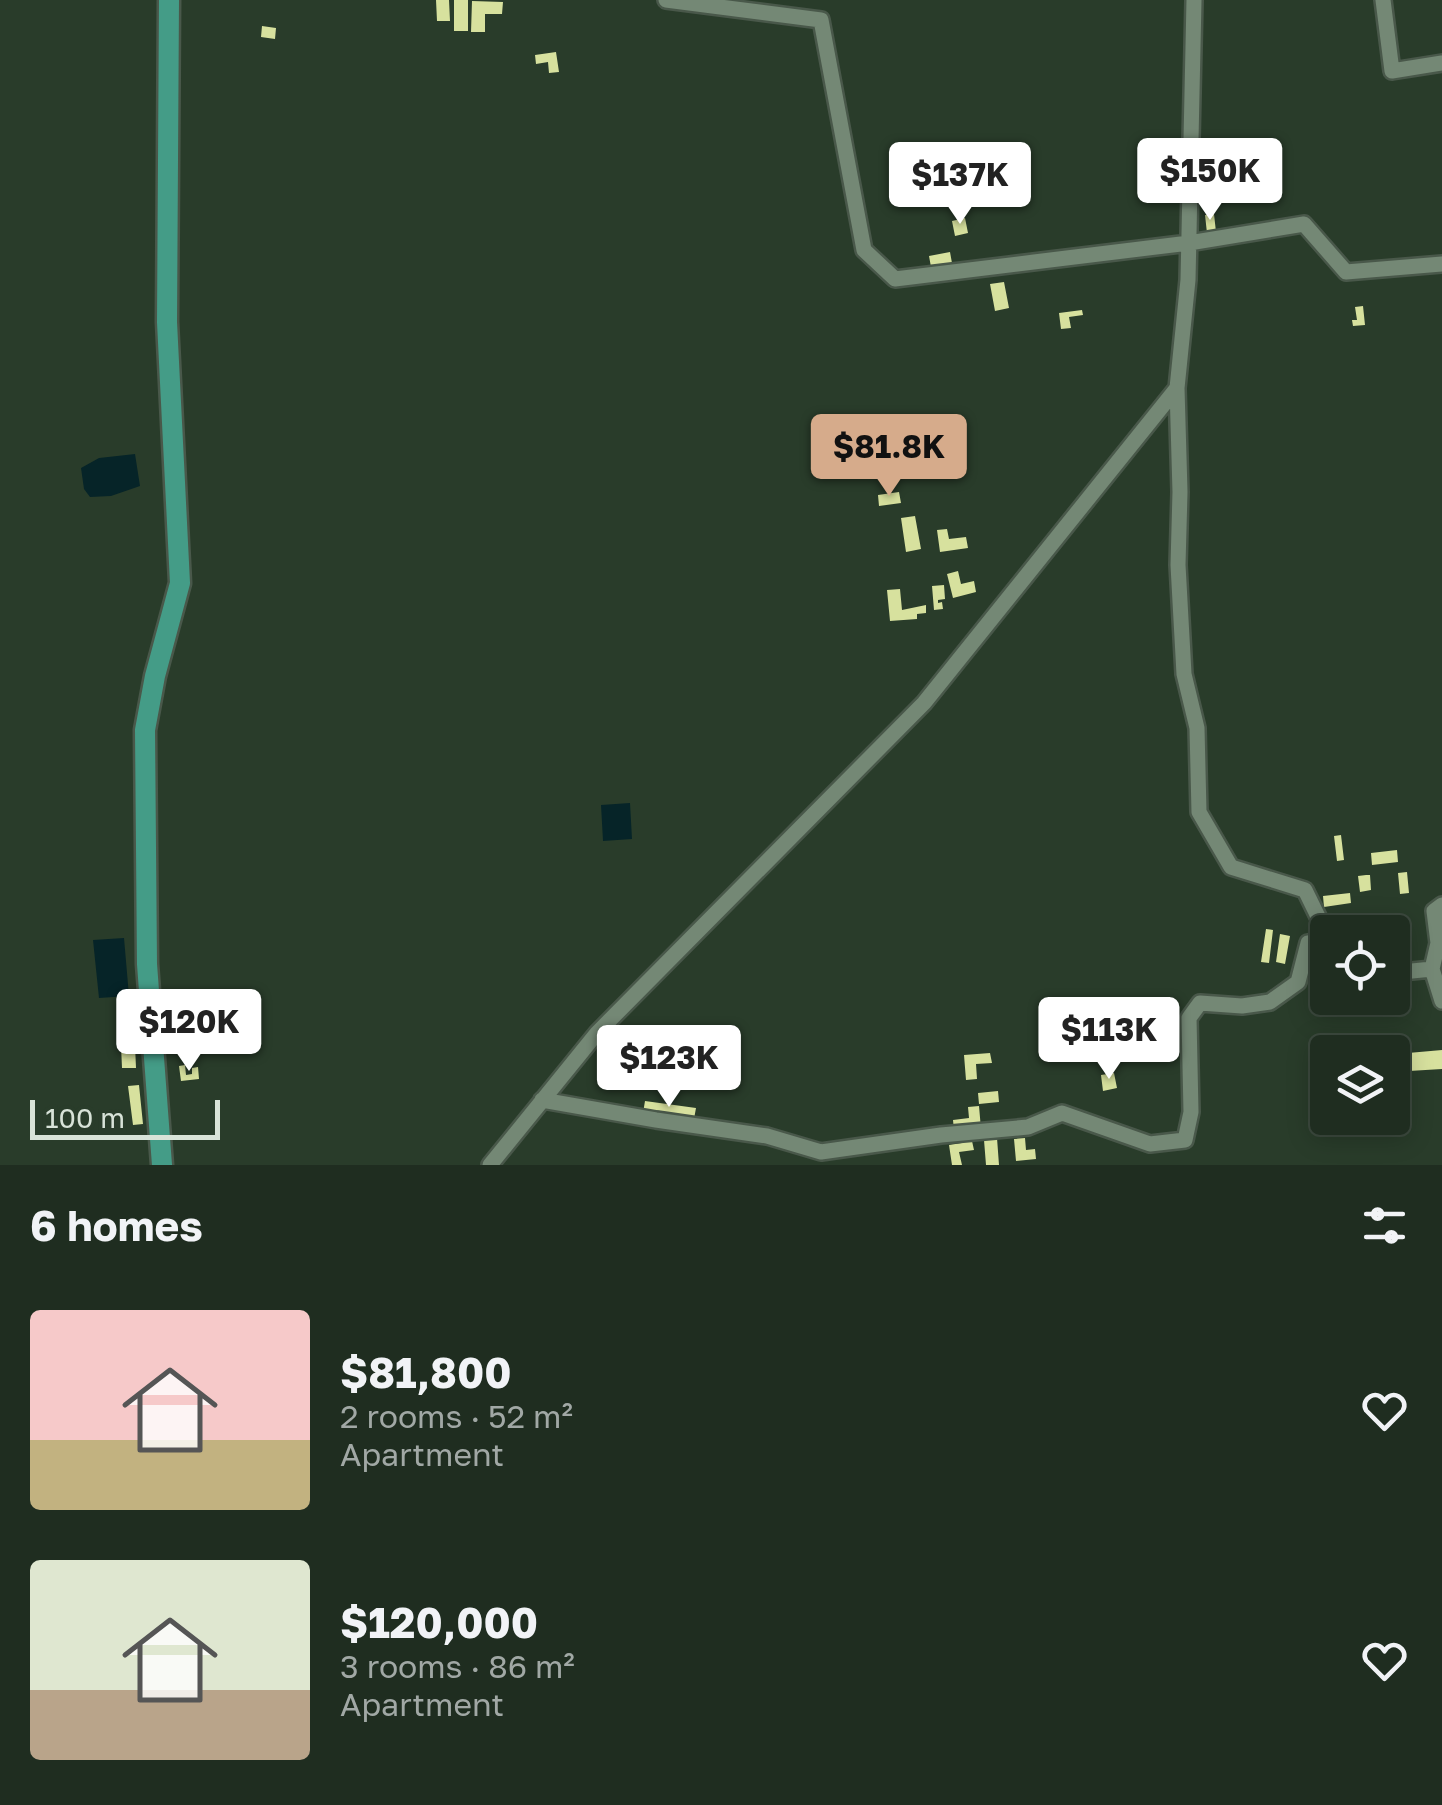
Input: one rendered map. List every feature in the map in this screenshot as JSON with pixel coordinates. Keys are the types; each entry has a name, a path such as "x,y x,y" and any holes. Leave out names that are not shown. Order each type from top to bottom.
{"main road":[{"path":"162,1165 147,964 145,730 180,583 168,322 170,0"}],"street":[{"path":"666,0 822,20 864,250 895,279 1189,243 1304,224 1346,272 1442,264"},
{"path":"1194,0 1188,280 1177,388 1178,565 1184,674 1197,728 1199,812 1231,866 1304,890 1316,915"},
{"path":"1383,0 1392,71 1442,64"},
{"path":"490,1165 597,1032 924,703 1177,388"},
{"path":"1442,905 1434,910 1438,944 1432,969 1442,1001"},
{"path":"542,1100 767,1136 821,1152 1028,1127 1062,1113 1150,1144 1185,1140 1191,1112 1189,1018 1200,1003 1242,1006 1270,1002 1298,982 1310,943"},
{"path":"1410,971 1432,969"}],"water":[{"path":"135,454 140,486 111,496 90,497 84,489 81,468 99,458"},
{"path":"630,803 632,839 603,841 601,805"},
{"path":"124,938 129,996 99,998 93,940"}],"building":[{"path":"436,0 449,0 450,21 437,21"},
{"path":"454,0 468,0 468,31 454,31"},
{"path":"472,1 503,2 502,14 485,14 485,32 471,32"},
{"path":"262,26 276,28 275,39 261,37"},
{"path":"556,52 559,72 549,73 548,62 536,64 535,55"},
{"path":"1214,214 1216,232 1207,233 1205,215"},
{"path":"965,218 968,233 955,236 952,221"},
{"path":"950,252 952,263 931,267 929,256"},
{"path":"1004,282 1009,308 995,311 990,284"},
{"path":"1363,306 1365,325 1353,326 1352,320 1357,320 1355,307"},
{"path":"1082,310 1083,315 1069,317 1071,328 1061,329 1059,313"},
{"path":"899,492 901,503 879,506 878,495"},
{"path":"915,516 921,549 906,552 901,518"},
{"path":"947,529 949,539 966,537 968,548 940,552 937,530"},
{"path":"958,571 961,584 974,581 976,592 953,598 947,574"},
{"path":"944,585 945,599 938,600 943,609 934,610 932,586"},
{"path":"900,589 902,610 926,605 926,613 917,614 917,619 890,621 887,590"},
{"path":"1341,835 1344,860 1337,861 1334,836"},
{"path":"1397,850 1398,862 1372,865 1371,853"},
{"path":"1407,872 1409,893 1400,894 1398,873"},
{"path":"1370,875 1371,890 1360,892 1358,876"},
{"path":"1350,893 1351,903 1324,907 1323,896"},
{"path":"1266,929 1273,930 1269,963 1261,962"},
{"path":"1280,934 1290,936 1285,964 1276,962"},
{"path":"121,1045 135,1045 136,1068 122,1068"},
{"path":"1442,1050 1442,1069 1410,1071 1410,1053"},
{"path":"990,1053 992,1063 976,1064 977,1079 966,1080 964,1055"},
{"path":"185,1065 186,1075 198,1067 199,1079 181,1081 179,1066"},
{"path":"1114,1073 1117,1088 1103,1091 1101,1075"},
{"path":"139,1085 143,1124 133,1125 128,1086"},
{"path":"998,1091 999,1102 979,1104 978,1093"},
{"path":"645,1101 696,1108 694,1119 643,1113"},
{"path":"979,1106 981,1129 954,1130 953,1120 969,1118 968,1107"},
{"path":"982,1132 983,1140 972,1141 974,1150 959,1152 962,1165 952,1165 949,1145 962,1143 961,1134"},
{"path":"997,1138 999,1165 986,1165 984,1140"},
{"path":"1025,1138 1026,1150 1035,1149 1036,1159 1016,1161 1014,1139"}]}
